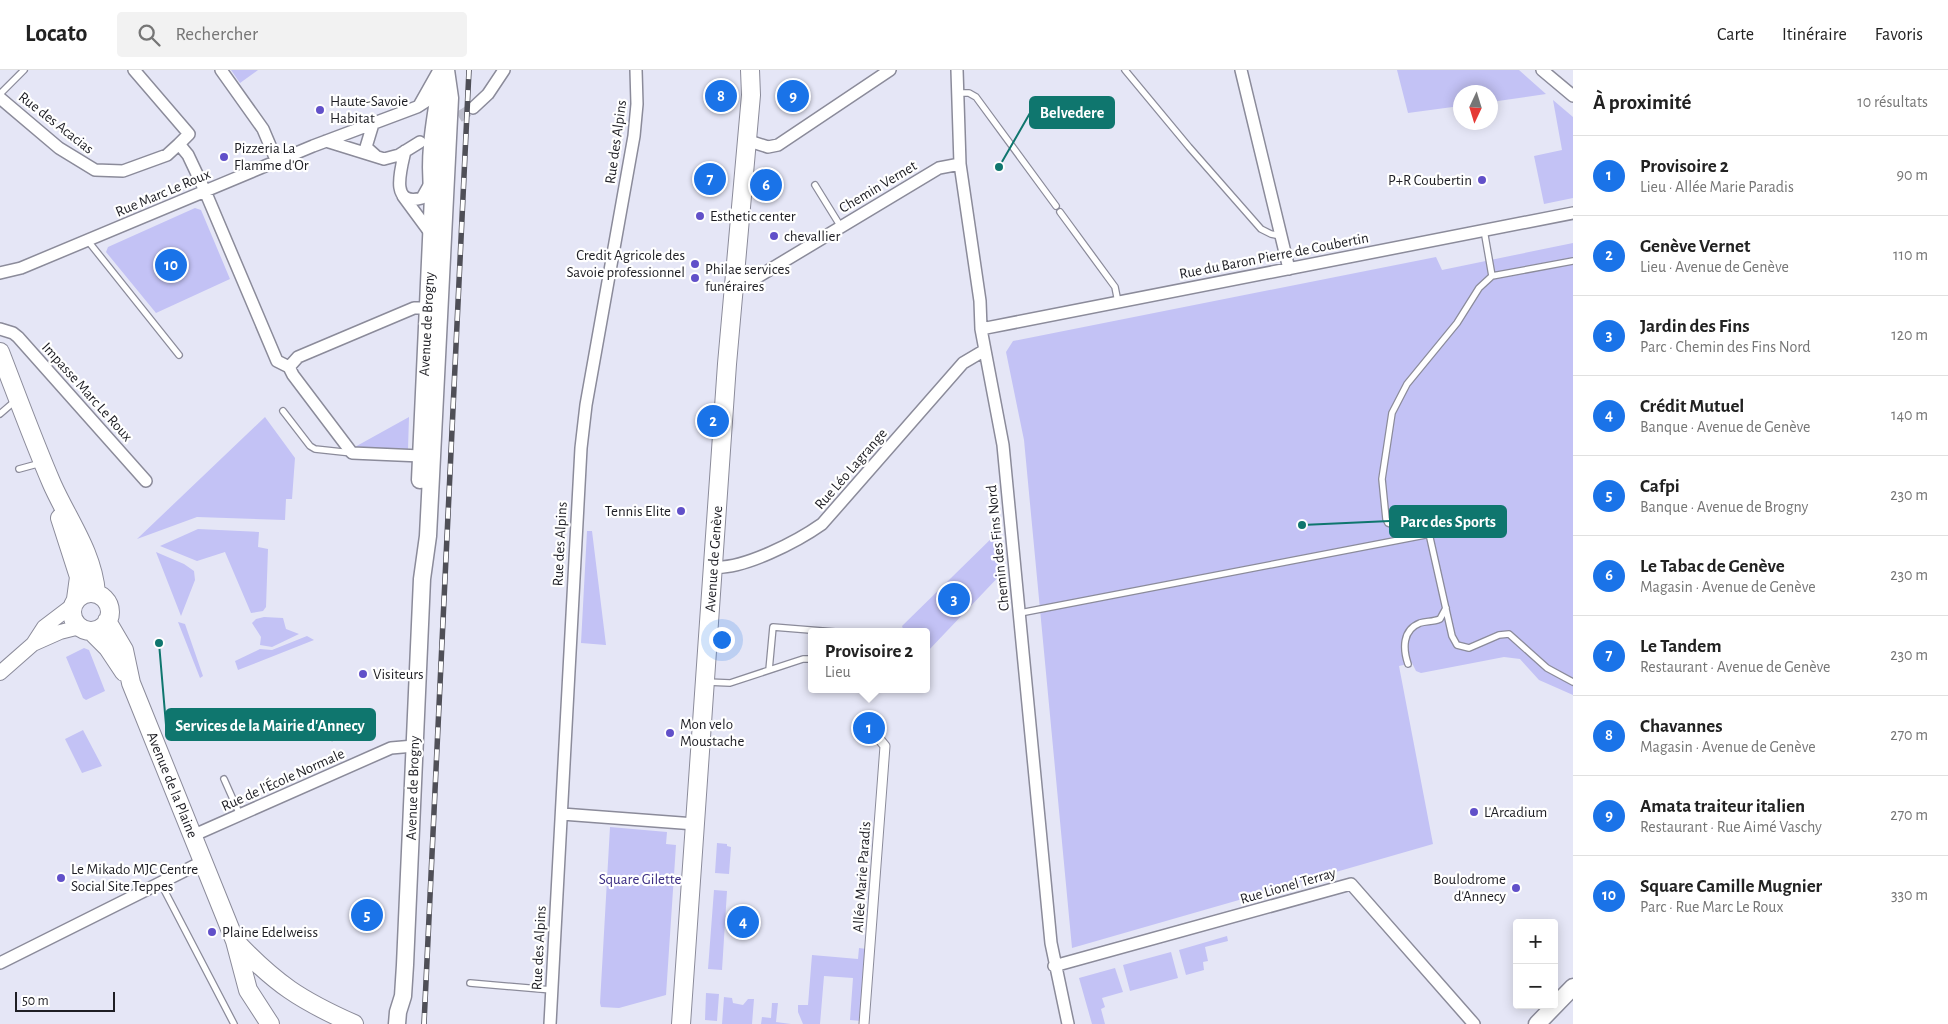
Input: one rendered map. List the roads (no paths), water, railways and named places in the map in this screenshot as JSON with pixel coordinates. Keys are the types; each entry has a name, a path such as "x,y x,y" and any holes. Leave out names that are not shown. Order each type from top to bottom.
{"main road":[{"name":"Avenue de Genève","path":"681,1024 734,277 751,95 750,70"},
{"name":"Avenue de Genève","path":"751,95 761,70"},
{"name":"Avenue de Brogny","path":"401,1014 422,579 428,536 426,462 434,311 433,196 431,182 433,128 442,83"},
{"name":"Avenue de Brogny","path":"434,311 441,272 448,148 442,83"},
{"path":"432,234 436,242 441,272"},
{"path":"2,363 19,399 53,485 88,558 96,593 107,602 110,609 107,621 99,629 86,629 73,619 79,577 62,528 53,485"},
{"path":"74,602 82,595 96,593"},
{"name":"Avenue de la Plaine","path":"107,621 124,650 131,683 235,941 248,990 270,1024"},
{"name":"Avenue de la Plaine","path":"86,629 108,648 131,683"},
{"path":"235,941 262,969 288,990 309,1003 354,1024"},
{"path":"1537,1024 1573,987"},
{"path":"385,1024 401,1014"}],"street":[{"path":"134,70 189,134 179,144 188,155 205,191 276,358 289,367 293,375 352,453 426,462"},
{"path":"221,70 263,129 277,162"},
{"path":"474,108 488,94 504,70"},
{"name":"Rue des Alpins","path":"550,1024 582,435 634,136 637,104 636,70"},
{"path":"746,140 768,147 778,145 890,70"},
{"name":"Chemin des Fins Nord","path":"957,70 960,164 980,301 981,329 1003,445 1054,966 1068,1024"},
{"path":"1241,70 1289,269"},
{"path":"1542,70 1573,96"},
{"path":"417,107 442,83"},
{"path":"417,107 430,90 442,83"},
{"path":"442,83 443,116 448,148"},
{"name":"Rue Marc Le Roux","path":"0,273 21,268 326,141 417,107 442,83"},
{"name":"Rue des Acacias","path":"0,98 59,148 95,170 123,171 167,155 179,144"},
{"path":"417,107 431,120 433,128"},
{"path":"366,147 373,124"},
{"path":"346,133 379,158"},
{"path":"326,141 379,158 388,159 420,142"},
{"path":"405,151 399,176 400,192 432,234"},
{"name":"Chemin Vernet","path":"734,277 746,280 756,278 939,168 960,164"},
{"path":"404,196 414,200 422,198 431,182"},
{"name":"Rue du Baron Pierre de Coubertin","path":"981,329 1573,213"},
{"path":"289,367 298,357 414,308 434,311"},
{"name":"Impasse Marc Le Roux","path":"0,329 13,333 18,337 146,481"},
{"name":"Rue Léo Lagrange","path":"713,567 730,566 774,551 795,541 822,524 958,368 968,359 985,350"},
{"path":"0,673 33,644 44,627 74,602"},
{"path":"33,644 60,632 86,629"},
{"name":"Allée Marie Paradis","path":"864,1024 886,746 876,735"},
{"name":"Rue de l'École Normale","path":"192,836 392,748 414,746"},
{"path":"562,814 695,824"},
{"path":"0,963 202,862"},
{"name":"Rue Lionel Terray","path":"1054,966 1351,884 1474,1024"}],"lane":[{"path":"0,94 24,70"},
{"path":"1126,70 1189,147 1261,229 1281,236"},
{"path":"957,93 968,93 976,97 1115,287 1118,302"},
{"path":"814,185 841,227"},
{"path":"1484,230 1492,276"},
{"path":"88,241 179,355"},
{"path":"1573,261 1492,276 1479,288 1456,322 1400,396 1392,413 1382,472 1382,492 1386,521 1395,526 1422,523 1428,528 1453,640 1460,647 1469,648 1499,635 1509,634 1547,668 1573,682"},
{"path":"0,414 19,399"},
{"path":"283,411 310,446 315,449 352,453"},
{"path":"19,469 43,462"},
{"path":"1020,613 1425,535"},
{"path":"1408,664 1405,649 1409,632 1417,625 1440,619 1446,608"},
{"path":"769,670 773,627 808,630"},
{"path":"705,682 730,683 803,658 808,659"},
{"path":"324,714 323,729 332,737"},
{"path":"224,779 240,815"},
{"path":"160,882 234,1024"},
{"path":"470,983 552,990"}],"tunnel":[{"path":"445,126 473,108"}],"railway":[{"path":"424,1024 469,70"}],"place":[{"name":"Chavannes","path":"721,96"},
{"name":"Amata traiteur italien","path":"793,96"},
{"name":"Haute-Savoie Habitat","path":"320,110"},
{"name":"Pizzeria La Flamme d'Or","path":"224,157"},
{"name":"Belvedere","path":"999,167"},
{"name":"Le Tandem","path":"710,179"},
{"name":"P+R Coubertin","path":"1482,180"},
{"name":"Le Tabac de Genève","path":"766,185"},
{"name":"Esthetic center","path":"700,216"},
{"name":"chevallier","path":"774,236"},
{"name":"Credit Agricole des Savoie professionnel","path":"695,264"},
{"name":"Square Camille Mugnier","path":"171,265"},
{"name":"Philae services funéraires","path":"695,278"},
{"name":"Genève Vernet","path":"713,421"},
{"name":"Tennis Elite","path":"681,511"},
{"name":"Parc des Sports","path":"1302,525"},
{"name":"Jardin des Fins","path":"954,599"},
{"name":"Services de la Mairie d'Annecy","path":"159,643"},
{"name":"Visiteurs","path":"363,674"},
{"name":"Provisoire 2","path":"869,728"},
{"name":"Mon velo Moustache","path":"670,733"},
{"name":"L'Arcadium","path":"1474,812"},
{"name":"Le Mikado MJC Centre Social Site Teppes","path":"61,878"},
{"name":"Boulodrome d'Annecy","path":"1516,888"},
{"name":"Cafpi","path":"367,915"},
{"name":"Crédit Mutuel","path":"743,922"},
{"name":"Plaine Edelweiss","path":"212,932"}],"park label":[{"name":"Square Gilette","path":"640,879"}]}
